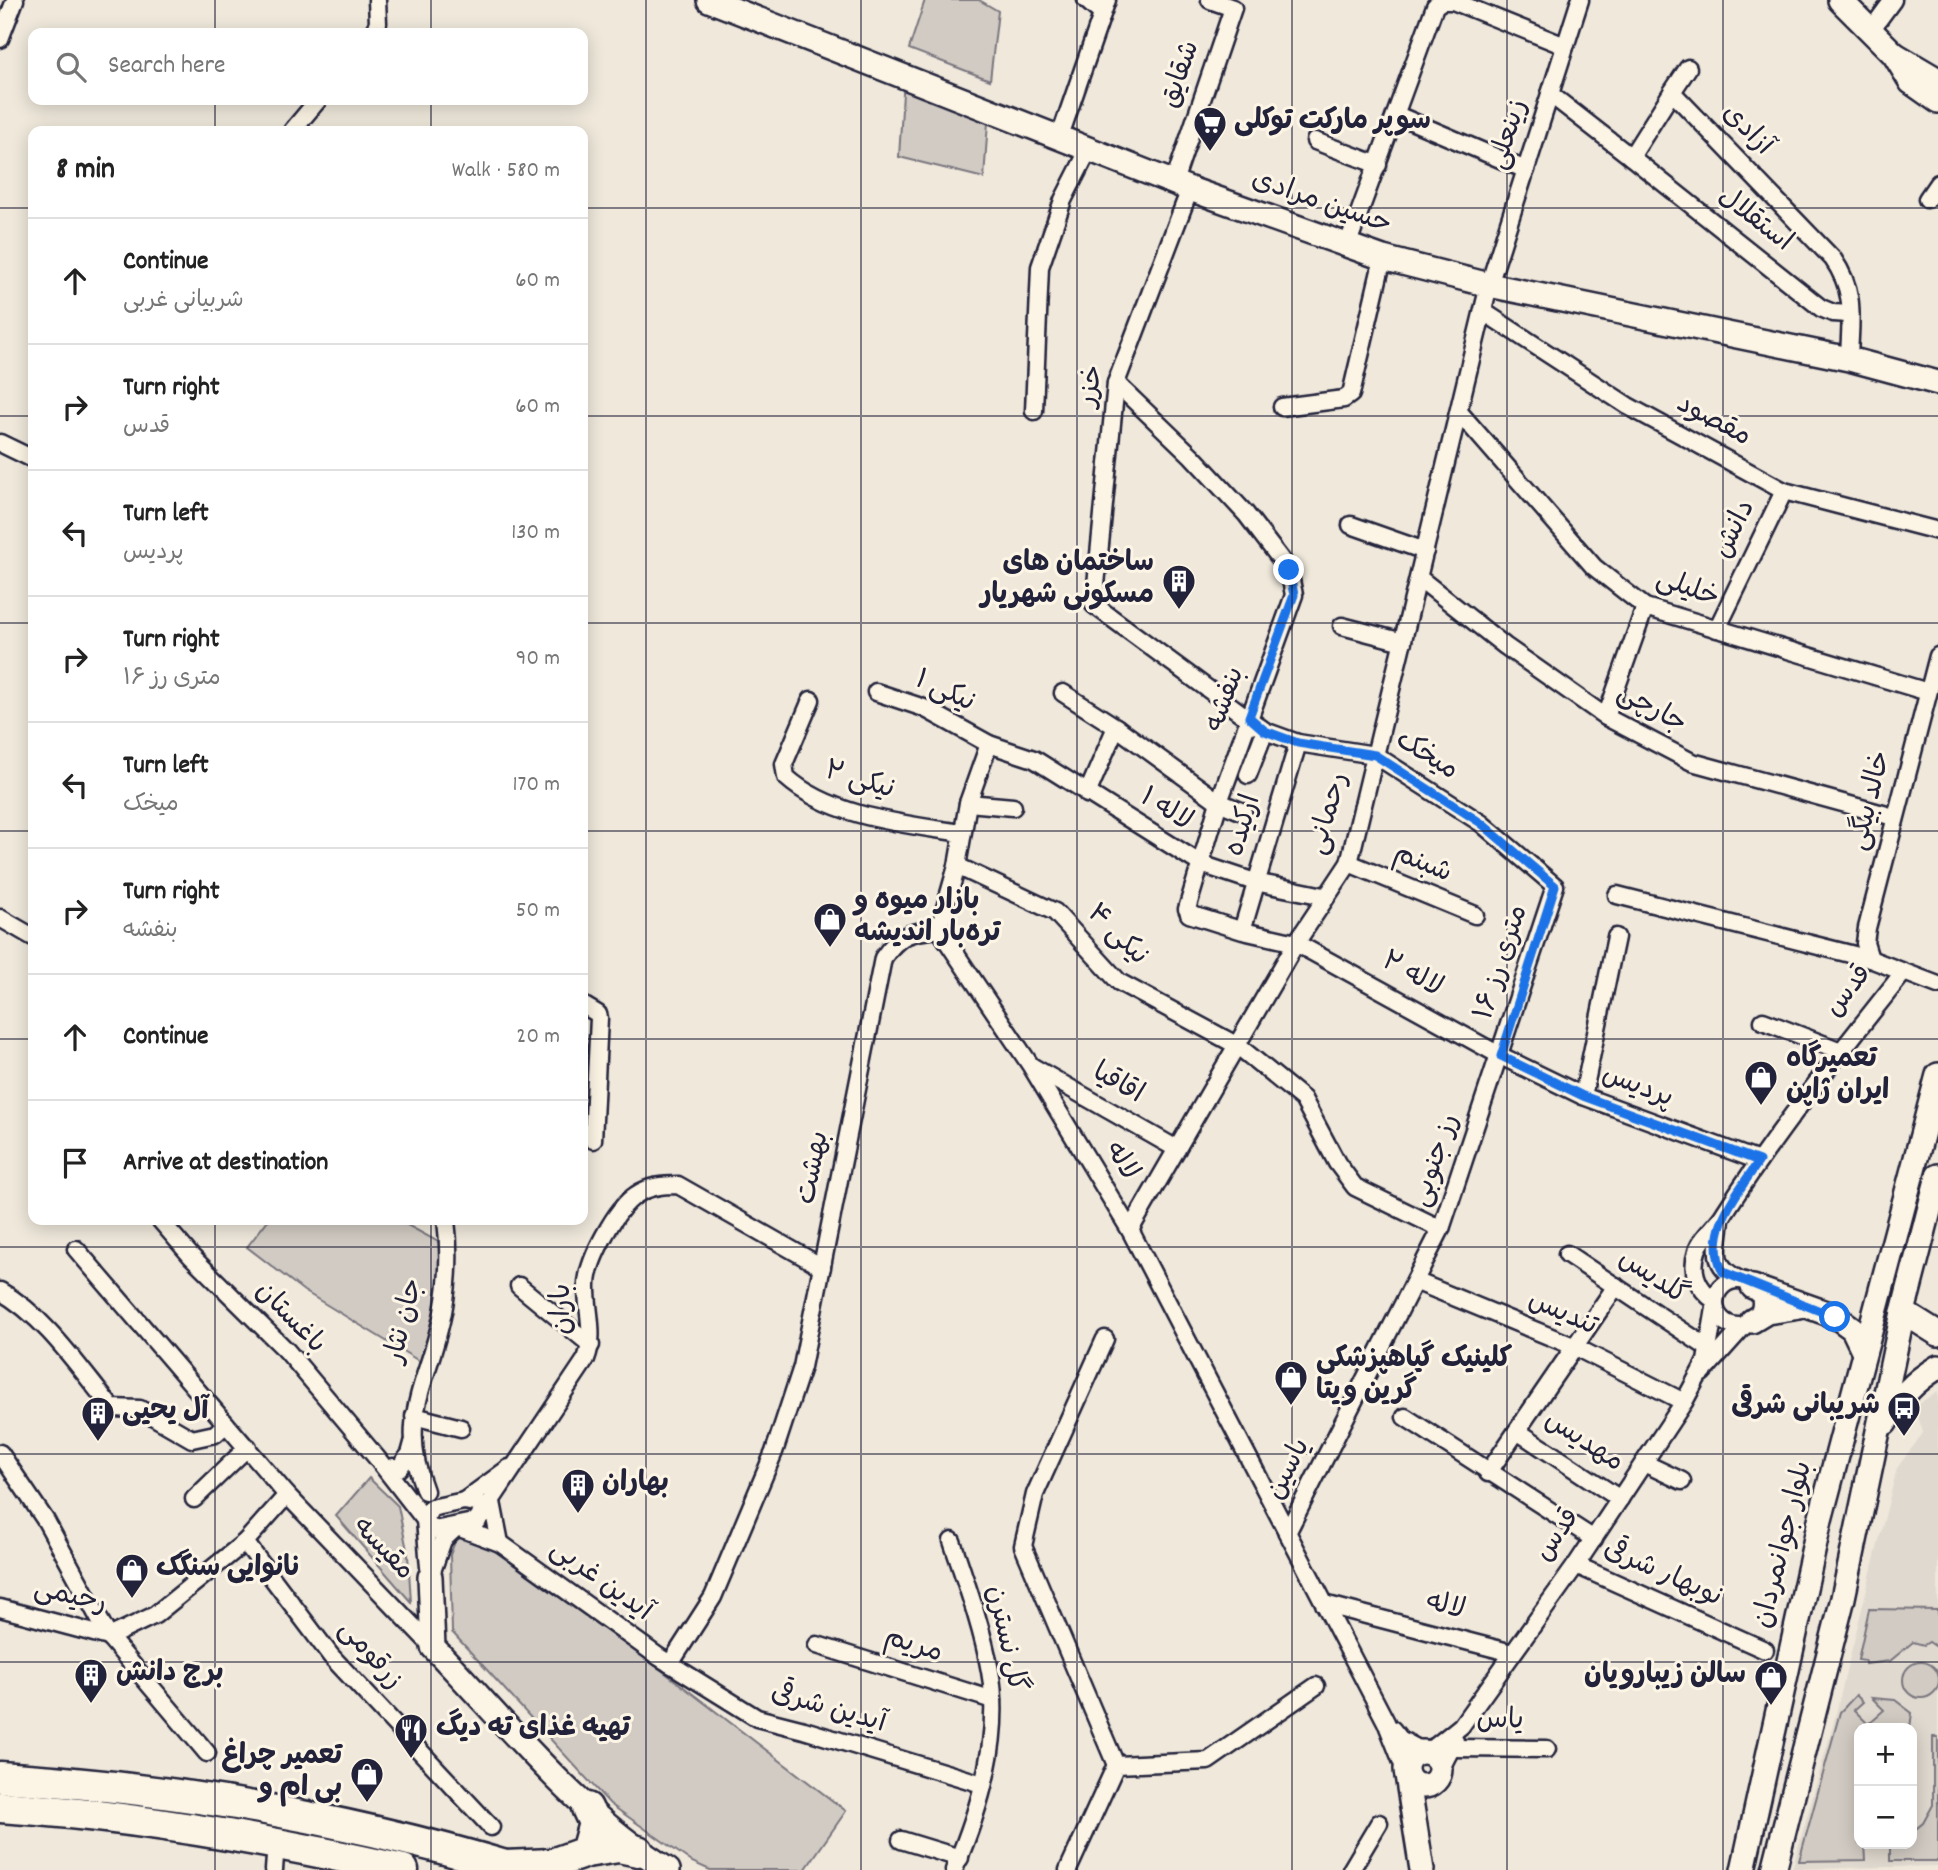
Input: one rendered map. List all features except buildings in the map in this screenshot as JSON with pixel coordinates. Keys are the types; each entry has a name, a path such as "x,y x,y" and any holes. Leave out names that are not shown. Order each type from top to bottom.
{"highway":[{"path":"0,1777 83,1782 235,1802 412,1839 512,1868 552,1864 586,1852 619,1847 638,1851"},
{"path":"0,1807 84,1813 273,1862 403,1870"},
{"path":"586,1852 594,1823 587,1808"}],"main road":[{"path":"1840,0 1894,54 1911,82 1938,101"},
{"name":"حسین مرادی","path":"720,2 1182,185 1383,258 1489,285 1849,359 1938,383"},
{"path":"1894,54 1938,80"},
{"name":"بلوار جوانمردان","path":"1742,1870 1820,1520 1938,1075"},
{"path":"1774,1870 1843,1598 1903,1312 1938,1176"},
{"path":"1747,1284 1835,1317 1853,1329 1864,1352"},
{"path":"1835,1317 1859,1313 1880,1298"},
{"path":"1749,1323 1767,1312 1807,1306"},
{"path":"1903,1312 1938,1334"},
{"path":"1876,1438 1898,1401 1917,1380 1938,1367"},
{"path":"1820,1520 1829,1547 1840,1549 1858,1530"},
{"path":"1803,1594 1822,1575 1834,1577 1843,1598"},
{"path":"430,1577 433,1647"},
{"name":"مقیسه","path":"433,1647 587,1808 638,1851 668,1870"},
{"path":"1418,1827 1437,1775 1434,1756 1423,1752 1409,1759 1407,1775 1418,1827 1422,1870"},
{"path":"1407,1775 1420,1785 1437,1775"}],"street":[{"path":"0,38 15,0"},
{"path":"376,28 378,23 377,0"},
{"path":"1060,136 1104,6 1086,0"},
{"name":"شقایق","path":"1182,185 1233,8 1210,0"},
{"name":"زینعلی","path":"1489,285 1580,0"},
{"path":"1871,30 1893,0"},
{"path":"1347,246 1435,6 1442,1 1453,1 1565,46"},
{"path":"1550,94 1631,157 1688,68"},
{"name":"آزادی","path":"1672,92 1833,259 1847,280 1850,314 1849,359"},
{"path":"296,126 314,105"},
{"path":"1397,115 1526,170"},
{"path":"1315,141 1378,165"},
{"path":"1034,411 1040,267 1063,200 1090,147"},
{"name":"استقلال","path":"1631,157 1821,307 1833,313 1850,314"},
{"path":"1927,199 1938,183"},
{"name":"خزر","path":"1094,605 1116,383 1182,185"},
{"path":"1282,407 1344,399 1351,394 1383,258"},
{"name":"رحمانی","path":"1130,1230 1324,896 1349,863 1489,285"},
{"name":"مقصود","path":"1483,312 1628,406 1784,491 1938,531"},
{"name":"بنفشه","path":"1116,383 1219,485 1289,570 1294,595 1219,802 1188,911"},
{"name":"خلیلی","path":"1459,412 1594,567 1644,607 1927,692"},
{"path":"0,443 28,457"},
{"name":"دانش","path":"1717,629 1784,491"},
{"path":"1352,525 1425,551"},
{"name":"جارچی","path":"1419,578 1505,646 1606,717 1692,762 1894,817"},
{"name":"میخک","path":"1094,605 1265,731 1298,743 1375,755 1481,823 1555,886"},
{"path":"1606,717 1644,607"},
{"path":"1342,626 1403,642"},
{"name":"خالد بیگی","path":"1870,960 1865,943 1867,928 1938,656"},
{"name":"نیکی ۱","path":"876,692 924,708 989,744"},
{"path":"1063,693 1116,727 1219,802 1243,812"},
{"name":"نیکی ۲","path":"811,700 784,764 786,777 802,792 853,811 961,832"},
{"path":"1087,793 1116,727"},
{"path":"1248,775 1265,731"},
{"name":"ارکیده","path":"1244,924 1298,743"},
{"path":"939,929 957,866 968,803 989,744"},
{"name":"لاله ۱","path":"989,744 1034,759 1201,864 1255,882 1324,896"},
{"path":"968,803 1013,807"},
{"name":"شبنم","path":"1349,863 1475,915"},
{"name":"نیکی ۴","path":"957,866 1055,912 1119,982 1238,1046 1303,1099 1337,1163 1355,1187 1441,1229"},
{"name":"۱۶ متری رز","path":"1501,1056 1555,886"},
{"name":"قدس","path":"1617,895 1870,960 1938,985"},
{"name":"لاله ۲","path":"1188,911 1243,931 1296,943 1501,1056"},
{"path":"0,918 28,934"},
{"name":"لاله","path":"939,929 1031,1066 1130,1230 1386,1722 1407,1775"},
{"name":"بهشت","path":"670,1664 713,1597 774,1452 802,1367 883,958 896,940 915,932 939,929"},
{"path":"1583,1096 1616,937"},
{"name":"قدس","path":"1701,1375 1715,1305 1697,1282 1694,1267 1697,1248 1721,1220 1759,1161 1841,1051 1903,973"},
{"path":"588,1008 598,1014 589,1077 593,1140"},
{"path":"1763,1021 1841,1051"},
{"name":"پردیس","path":"1501,1056 1583,1096 1759,1161"},
{"name":"رز جنوبی","path":"1415,1281 1441,1229 1501,1056"},
{"name":"اقاقیا","path":"1031,1066 1177,1149"},
{"name":"باران","path":"481,1516 586,1359 591,1345 587,1283 590,1266 606,1233 634,1196 661,1185 678,1185 822,1267"},
{"name":"قدس","path":"1721,1220 1718,1262 1723,1272 1747,1284"},
{"name":"باغستان","path":"164,1225 191,1256 287,1351 425,1520"},
{"name":"جان نثار","path":"425,1491 419,1476 414,1416 417,1395 443,1313 451,1256 447,1225"},
{"name":"مقیسه","path":"76,1249 287,1495 433,1647"},
{"name":"گلدیس","path":"1567,1254 1708,1348"},
{"name":"تندیس","path":"1415,1281 1573,1346 1684,1402"},
{"name":"یاسین","path":"1287,1533 1415,1281"},
{"path":"1747,1284 1760,1300 1760,1308 1749,1323 1738,1326 1723,1321 1715,1305 1721,1288 1747,1284"},
{"path":"519,1286 591,1345"},
{"path":"1488,1473 1616,1286"},
{"path":"0,1291 17,1301 57,1340 112,1408 140,1409 192,1439 215,1434 226,1423"},
{"name":"قدس","path":"1437,1775 1461,1726 1594,1539 1701,1375 1749,1323"},
{"path":"1072,1869 1116,1765 1023,1546 1035,1494 1105,1339"},
{"path":"414,1416 461,1428"},
{"path":"1405,1417 1594,1539"},
{"name":"مهدیس","path":"1517,1431 1620,1499"},
{"path":"393,1467 399,1468 405,1464 414,1437"},
{"path":"194,1499 248,1447"},
{"path":"0,1453 46,1521 109,1637 207,1753"},
{"path":"376,1457 393,1467 440,1505"},
{"path":"464,1501 519,1460"},
{"path":"1644,1463 1682,1481"},
{"name":"رحیمی","path":"0,1608 109,1637 155,1615 245,1542 287,1495"},
{"path":"464,1501 480,1504 481,1516 478,1521 457,1527 443,1540 430,1577 426,1513 440,1505 464,1501"},
{"path":"492,1502 500,1543"},
{"name":"آیدین غربی","path":"425,1520 434,1530 457,1527 500,1543 670,1664"},
{"name":"گل نسترن","path":"952,1541 990,1670 993,1700 991,1740 982,1784 957,1864"},
{"name":"زرقومی","path":"245,1542 331,1656 491,1827"},
{"name":"نوبهار شرقی","path":"1576,1565 1765,1650"},
{"name":"لاله","path":"1324,1604 1512,1653"},
{"name":"مریم","path":"817,1645 993,1700"},
{"name":"آیدین شرقی","path":"670,1664 757,1718 982,1784"},
{"path":"1116,1765 1208,1761 1315,1686"},
{"path":"1386,1722 1400,1738 1423,1752"},
{"name":"قدس","path":"1423,1752 1437,1746 1461,1726"},
{"name":"یاس","path":"1452,1748 1547,1749"},
{"path":"1351,1870 1379,1823"},
{"path":"901,1840 957,1864"}],"shaded area":[{"path":"925,0 979,0 998,11 990,80 909,49"},
{"path":"904,77 989,108 984,178 899,157"},
{"path":"264,1225 407,1225 448,1247 450,1270 424,1364 304,1291 247,1247"},
{"path":"1938,1391 1938,1866 1792,1869 1832,1729 1897,1468 1923,1433 1915,1406"},
{"path":"369,1478 398,1506 408,1555 411,1602 336,1516"},
{"path":"459,1531 495,1543 846,1811 805,1870 710,1870 692,1862 610,1804 452,1632 450,1555"},
{"path":"1869,1609 1938,1610 1938,1648 1929,1642 1924,1645 1913,1642 1890,1661 1865,1664 1865,1661 1858,1660"},
{"path":"1921,1662 1934,1667 1939,1680 1934,1693 1921,1698 1908,1693 1903,1680 1908,1667"},
{"path":"1856,1695 1863,1702 1854,1710 1867,1723 1854,1723 1854,1849 1865,1849 1866,1860 1799,1861 1840,1712"},
{"path":"1872,1698 1895,1700 1912,1713 1911,1723 1869,1723 1884,1710"},
{"path":"1933,1737 1938,1737 1938,1861 1890,1861 1890,1849 1917,1849 1917,1828 1923,1823 1933,1805"}],"place":[{"name":"سوپر مارکت توکلی","path":"1210,153"},
{"name":"ساختمان های مسکونی شهریار","path":"1179,611"},
{"name":"بازار میوه و تره‌بار اندیشه","path":"830,949"},
{"name":"تعمیرگاه ایران ژاپن","path":"1761,1107"},
{"name":"کلینیک گیاهپزشکی گرین ویتا","path":"1291,1407"},
{"name":"شریبانی شرقی","path":"1904,1438"},
{"name":"آل یحیی","path":"98,1443"},
{"name":"بهاران","path":"578,1515"},
{"name":"نانوایی سنگک","path":"132,1600"},
{"name":"برج دانش","path":"91,1705"},
{"name":"سالن زیبارویان","path":"1771,1707"},
{"name":"تهیه غذای ته دیگ","path":"411,1760"},
{"name":"تعمیر چراغ بی ام و","path":"367,1804"}],"route":[{"path":"1289,570 1294,595 1249,717 1265,731 1298,743 1375,755 1481,823 1555,886 1501,1056 1583,1096 1759,1161 1721,1220 1718,1262 1723,1272 1754,1287 1835,1317"}]}
